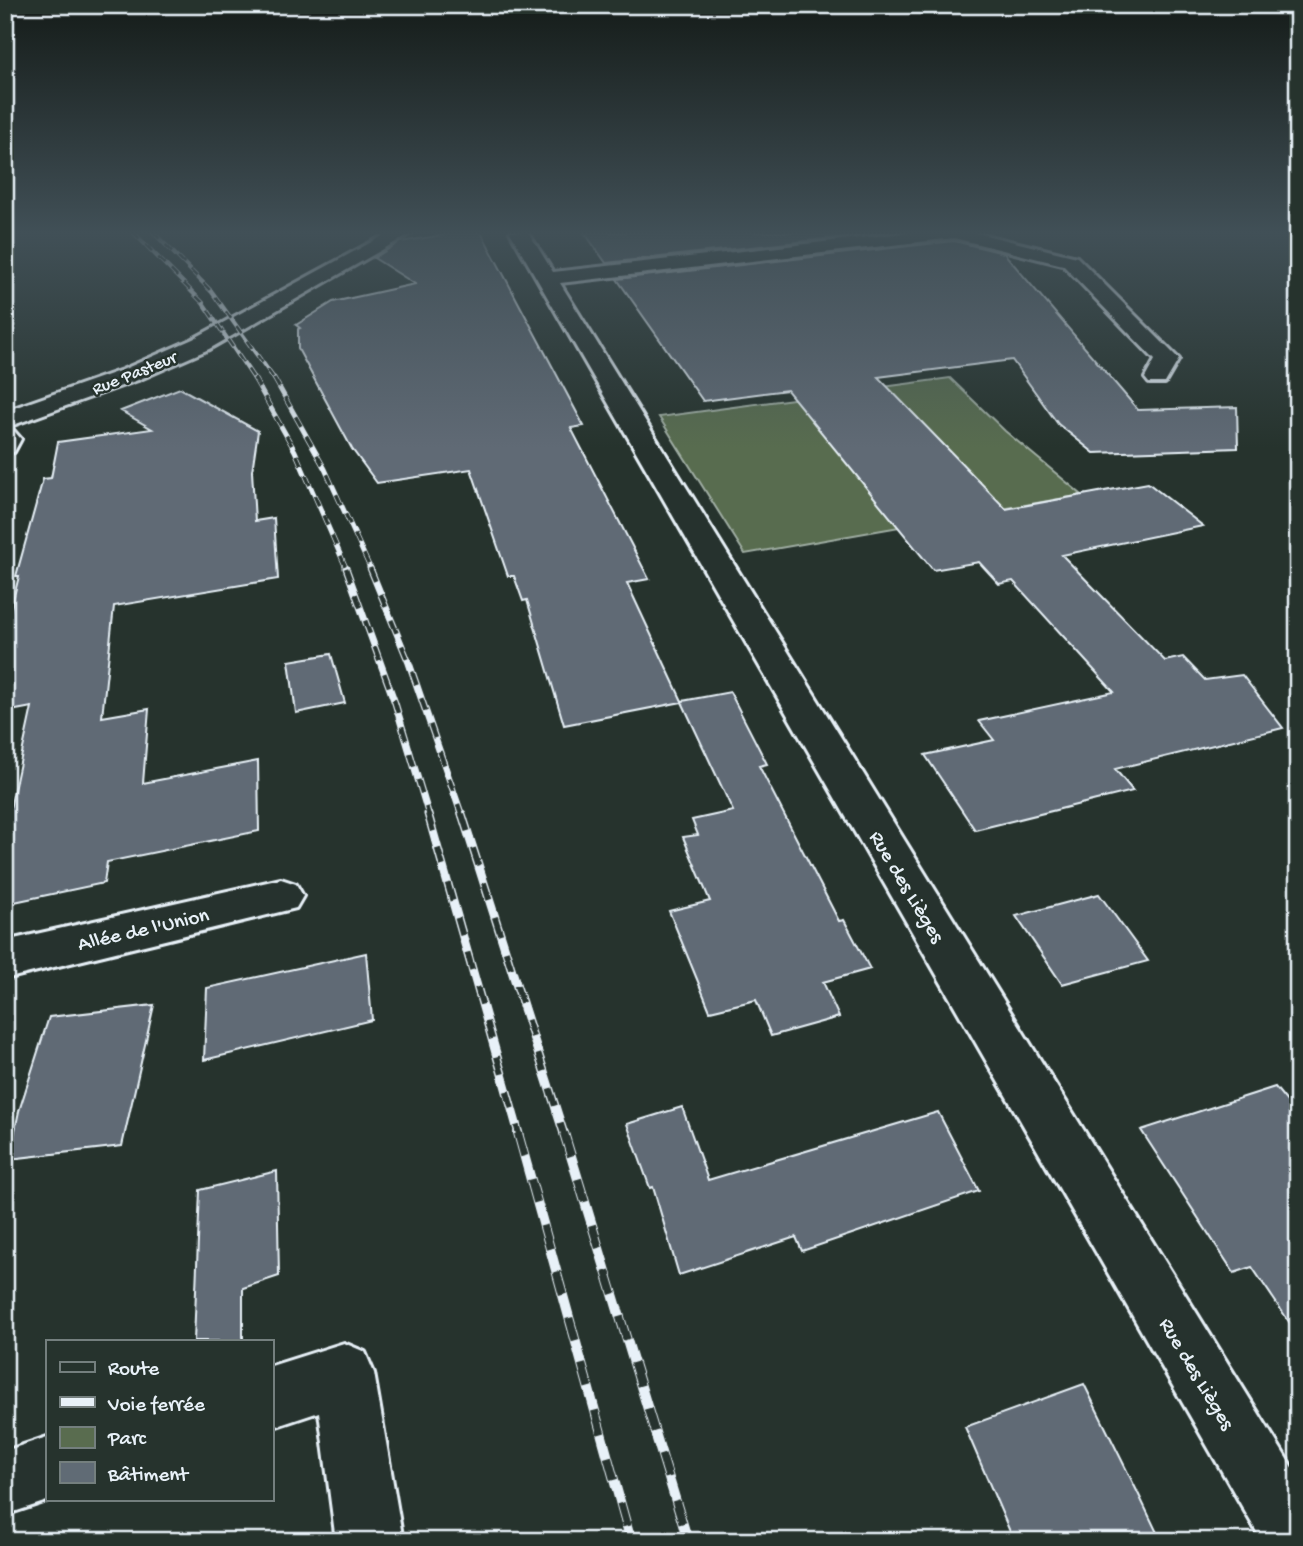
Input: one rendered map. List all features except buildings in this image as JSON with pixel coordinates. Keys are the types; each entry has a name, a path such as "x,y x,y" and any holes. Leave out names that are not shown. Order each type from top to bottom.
{"street":[{"name":"Rue Pasteur","path":"5,420 108,383 201,344 273,304"},
{"name":"Rue des Lièges","path":"560,304 1298,1539"},
{"path":"1113,304 1167,359 1157,378"},
{"path":"5,437 8,439 5,446"},
{"name":"Allée de l'Union","path":"5,960 281,896"},
{"path":"273,1396 344,1373 370,1541"},
{"path":"5,1483 46,1469"}],"green space":[{"path":"950,378 1005,431 1082,495 745,554 659,417"}],"railway":[{"path":"204,304 255,380"},
{"path":"221,304 275,380"},
{"path":"254,378 295,451 347,570"},
{"path":"274,378 325,469 371,570"},
{"path":"346,568 395,703 429,816"},
{"path":"370,568 409,663 462,816"},
{"path":"428,814 519,1134"},
{"path":"462,814 564,1134"},
{"path":"518,1133 631,1541"},
{"path":"564,1133 688,1541"}]}
